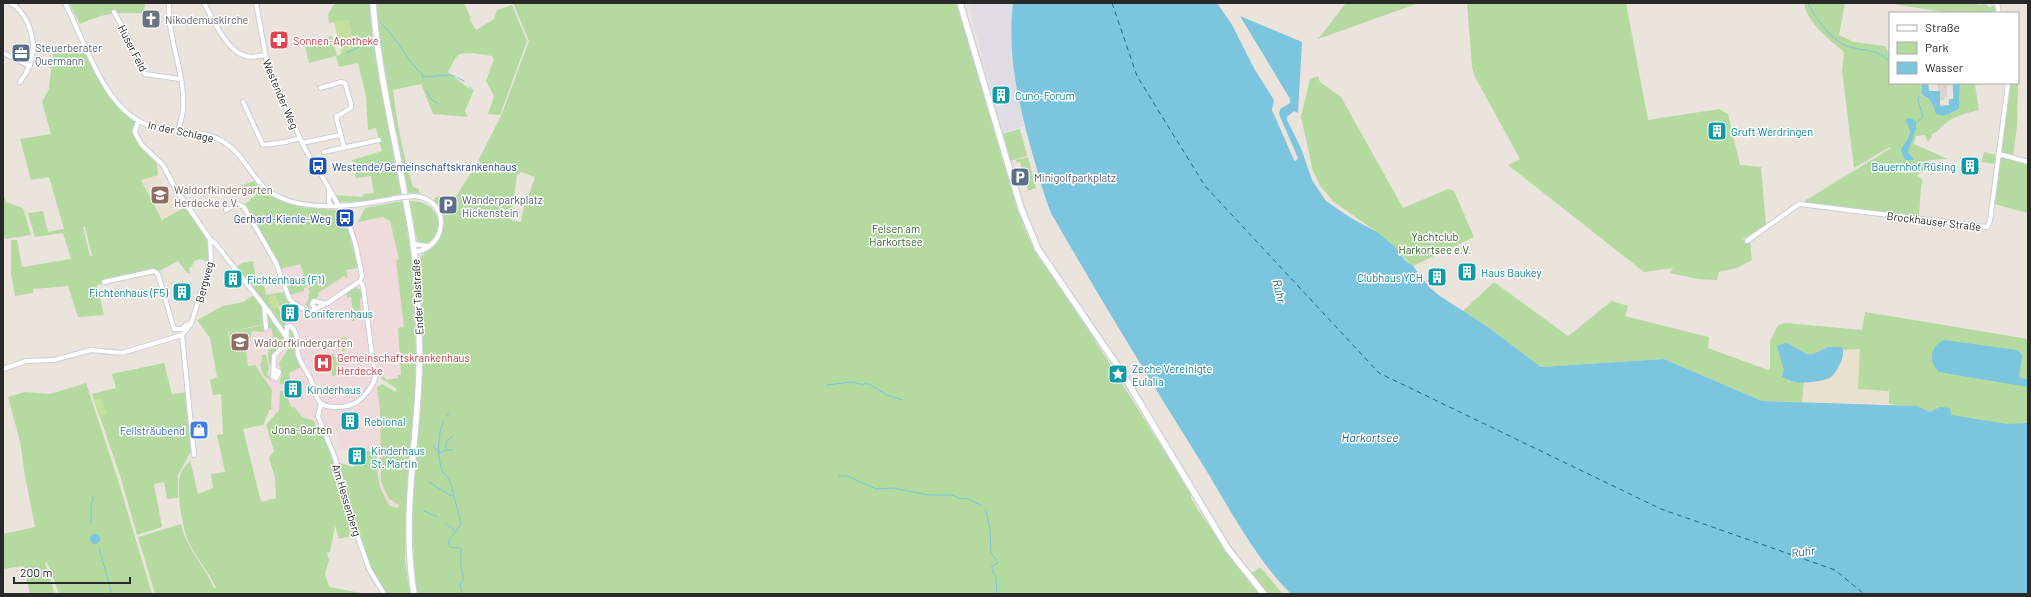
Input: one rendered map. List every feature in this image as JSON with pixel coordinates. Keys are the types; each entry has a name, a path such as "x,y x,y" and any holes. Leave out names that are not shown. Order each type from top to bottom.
{"main road":[{"name":"Ender Talstraße","path":"373,3 386,98 414,252 420,366 408,518 409,561 414,594"},
{"path":"960,3 1023,212 1038,249 1119,368 1228,549 1264,594"}],"street":[{"path":"10,3 21,12 33,36 34,50 30,66 20,82"},
{"name":"In der Schlage","path":"66,3 110,94 128,114 154,127 205,135 223,141 234,149 262,185 280,198 305,205 365,204 414,196 426,198 440,213 440,230 437,238 428,246"},
{"path":"170,3 168,21 180,79 183,109 178,131"},
{"path":"204,3 221,33 238,53 252,58 265,55"},
{"name":"Westender Weg","path":"256,3 265,55 270,73 302,143 338,205"},
{"name":"Huser Feld","path":"114,12 144,74 180,79"},
{"path":"5,54 30,66"},
{"path":"320,88 341,82 345,83 351,108 336,117 344,147"},
{"name":"Brockhauser Straße","path":"1747,241 1799,204 1986,227 1990,221 2008,84"},
{"name":"Westender Weg","path":"242,102 263,145 286,142 300,138"},
{"path":"138,120 135,131 142,145 163,165 175,188 210,239 215,243 287,338"},
{"path":"302,143 340,134"},
{"path":"324,152 379,140"},
{"path":"1999,154 2028,162"},
{"name":"Westender Weg","path":"329,188 329,202 331,205"},
{"path":"226,210 237,204 244,207 276,263 289,298 293,303 309,312"},
{"path":"309,312 360,281 362,276 356,246 349,224 338,205"},
{"name":"Bergweg","path":"182,335 192,324 210,261 210,239"},
{"path":"413,244 428,246"},
{"path":"414,252 423,250 428,246"},
{"path":"104,282 154,271 158,274 174,329 182,329 186,325 192,324"},
{"path":"321,404 329,407 353,404 361,398 374,383 375,378 363,286 360,281"},
{"path":"315,309 312,306 313,302 317,300 324,303"},
{"path":"264,306 266,328"},
{"path":"306,306 309,312"},
{"name":"Am Hessenberg","path":"274,369 274,356 285,344 287,338 287,328 290,326 295,331 300,363 310,376 321,404 318,416 335,458 354,526 369,569 384,594"},
{"path":"3,369 26,361 54,360 91,350 122,354 182,335 194,455"}],"shaded area":[{"path":"968,3 1013,3 1011,37 1013,70 1024,126 1002,133"},
{"path":"1937,84 1952,84 1947,86 1947,97 1944,97 1944,100 1940,101"},
{"name":"Waldorfkindergarten Herdecke e.V.","path":"158,175 180,210 162,220 141,179"},
{"name":"Gemeinschaftskrankenhaus Herdecke","path":"383,217 390,222 399,260 396,260 404,327 398,328 401,375 398,378 385,380 380,378 377,387 398,508 390,506 380,490 378,482 377,451 339,451 337,434 321,437 271,420 273,415 270,411 273,408 271,407 267,384 255,365 248,366 246,350 232,352 228,332 264,324 256,294 285,291 273,253 298,245 352,242 346,225"},
{"path":"1860,349 1889,391 1889,404 1802,402 1804,382 1816,383 1824,381 1837,371 1844,355 1843,350"}],"green space":[{"path":"69,3 145,3 144,13 104,15 80,24"},
{"path":"335,3 370,3 384,98 401,194 365,201 338,202 336,195 362,197 364,194 374,193 371,176 356,178 352,160 382,151 376,128 368,130 366,96 358,63 339,67 336,56 309,63 304,42 332,36 337,56 354,46 348,20 329,23 328,14"},
{"path":"375,3 464,3 471,18 469,19 476,30 494,19 497,10 512,5 527,41 500,115 488,114 494,96 486,81 494,59 492,56 470,53 458,55 448,72 468,88 474,90 465,111 468,117 433,114 421,84 393,90 398,127 406,163 413,187 419,189 419,193 408,193 389,98"},
{"name":"Felsen am Harkortsee","path":"513,3 958,3 1003,162 1024,227 1032,245 1098,345 1191,494 1191,498 1197,508 1242,573 1259,594 416,594 411,512 423,366 418,264 422,255 438,240 443,229 443,218 434,201 435,198 440,196 452,198 452,201 439,199 447,212 455,202 455,198 476,165 501,116 529,41","holes":["521,172 535,177 529,195 526,194 521,222 511,220 517,175"]},
{"path":"1346,3 1419,3 1318,39"},
{"path":"1467,3 1626,3 1648,120 1719,109 1728,114 1740,165 1761,167 1766,225 1743,239 1746,244 1750,242 1752,260 1737,268 1719,272 1717,280 1697,279 1670,273 1673,268 1644,272 1508,165 1520,159 1475,77 1472,67"},
{"path":"1804,3 1845,3 1839,35 1854,42 1885,46 1889,53 1889,84 1922,84 1922,96 1930,100 1934,110 1944,116 1959,109 1960,84 1981,84 1975,85 1979,110 1950,120 1931,134 1932,136 1928,142 1925,135 1916,136 1914,144 1948,159 1928,160 1926,168 1917,176 1923,180 1921,187 1919,217 1805,203 1806,200 1891,148 1890,147 1854,168 1842,71 1844,52 1814,24 1806,10"},
{"path":"1887,3 1969,3 1982,5 1982,3 1985,3 1989,7 1997,5 1998,10 1994,12 1944,12"},
{"path":"348,20 354,47 341,53 334,21"},
{"path":"83,47 104,88 118,107 136,121 136,135 156,159 158,175 141,180 162,220 187,206 204,232 208,246 208,262 199,259 194,261 192,266 189,268 190,273 188,274 178,261 157,272 154,270 102,281 103,284 97,285 104,315 78,317 68,286 33,289 33,293 15,296 11,273 11,240 17,240 22,267 71,259 63,233 35,237 28,213 43,211 48,232 64,229 49,177 31,180 20,139 51,134 42,102 49,89 53,53","holes":["83,227 85,227 92,256 90,256"]},
{"name":"Yachtclub Harkortsee e.V.","path":"1318,76 1320,82 1341,97 1403,208 1448,189 1454,191 1474,237 1413,266 1377,232 1334,202 1320,186 1313,171 1301,117 1310,79"},
{"path":"2010,84 2018,84 2017,125 2013,157 2003,153 2001,149"},
{"path":"1020,129 1027,156 1010,161 1002,134"},
{"path":"1984,152 1996,155 1994,157 1997,158 1996,164 1981,162"},
{"path":"1028,157 1036,188 1028,191 1020,162 1017,163 1016,160"},
{"path":"2001,157 2028,163 2028,213 1994,204"},
{"path":"254,181 263,190 282,201 303,207 337,210 349,231 358,268 346,270 348,279 344,276 318,293 319,296 314,300 311,309 305,304 307,303 309,296 308,294 310,293 308,286 304,288 304,291 290,295 285,283 290,284 299,280 304,274 300,264 280,269 248,209 244,205 253,197 255,199 250,188 238,191 232,189"},
{"path":"3,193 6,202 23,208 31,235 5,239 3,231"},
{"path":"402,201 412,258 417,367 405,537 405,561 410,594 384,594 362,546 337,462 353,467 354,461 363,460 362,451 377,451 378,473 382,492 390,506 398,508 399,505 389,499 381,482 380,409 377,387 382,384 396,392 396,388 380,378 385,377 386,380 398,378 398,375 401,375 398,328 404,327 396,260 399,259 390,221 383,217 358,222 365,208"},
{"path":"409,201 427,205 437,216 439,223 437,231 433,238 426,244 419,244 417,240"},
{"path":"253,261 256,278 263,280 266,295 285,292 292,304 297,308 281,310 275,295 269,298 273,309 278,307 286,325 286,335 235,268 242,263"},
{"path":"1494,282 1568,336 1612,301 1628,306 1625,316 1709,337 1708,348 1768,370 1770,369 1770,341 1778,325 1786,323 1862,330 1865,312 2028,339 2028,486 1910,406 1889,404 1889,391 1858,389 1860,349 1843,350 1842,347 1828,347 1813,354 1807,354 1800,350 1777,347 1788,381 1804,382 1802,402 1762,401 1664,359 1541,367 1488,327 1463,311"},
{"path":"354,288 360,289 362,296 360,299 361,313 354,321 352,321 350,314 353,314 351,297 347,298 347,295 344,294"},
{"name":"Jona-Garten","path":"254,295 263,307 264,324 228,332 232,351 246,350 248,366 255,365 272,390 271,407 273,408 269,411 263,425 243,429 261,502 276,498 275,478 269,458 274,451 266,425 279,410 280,391 285,391 291,407 295,408 302,417 314,421 321,436 325,435 334,459 356,535 339,539 335,526 330,552 327,553 329,560 325,574 329,587 366,594 155,594 138,537 181,524 183,533 191,549 206,572 214,588 216,588 188,540 179,498 179,482 181,474 190,460 198,494 213,488 211,474 225,472 217,435 223,434 221,394 213,395 210,380 217,377 210,338 197,320 223,306 243,302"},
{"path":"275,295 279,307 273,309 269,297"},
{"path":"266,310 284,339 282,345 272,355 271,367 268,356 274,340 271,328 267,328 269,322"},
{"path":"263,325 264,332 252,331 248,350 232,350 229,332"},
{"path":"290,328 293,331 297,358 301,367 289,373 291,383 288,383 288,386 279,383 282,374 279,363 290,346"},
{"path":"347,337 345,351 342,351 341,338"},
{"path":"334,354 334,357 338,356 342,375 332,376 331,367 328,366 328,361 330,359 327,359 327,355"},
{"path":"262,355 266,355 269,368 267,374 272,381 264,376 260,365"},
{"path":"164,363 172,394 187,392 192,449 178,475 178,498 167,499 164,482 154,484 162,527 137,535 121,478 92,394 116,388 112,374"},
{"path":"86,383 118,480 152,594 59,594 47,562 45,563 55,594 30,594 23,566 3,569 3,534 35,527 20,441 8,397 25,392 50,394"},
{"path":"102,398 107,414 99,416 94,400"},
{"path":"1261,568 1283,594 1267,594 1250,574"}],"water":[{"name":"Harkortsee","path":"1013,3 1217,3 1231,23 1255,70 1274,100 1272,110 1294,160 1296,161 1298,158 1279,114 1280,109 1290,103 1290,99 1240,16 1302,42 1298,113 1294,111 1287,117 1287,120 1301,148 1312,180 1326,201 1351,218 1377,232 1396,248 1405,260 1413,266 1429,287 1440,296 1488,327 1541,367 1664,359 1762,401 1917,406 1930,412 1940,407 1950,408 1951,415 2007,424 2028,423 2028,594 1291,594 1265,564 1243,531 1125,338 1051,213 1036,168 1018,97 1011,41"},
{"path":"1922,84 1928,84 1929,91 1940,91 1940,106 1949,105 1949,99 1953,99 1953,84 1960,84 1959,109 1944,116 1936,114 1930,100 1922,95"},
{"path":"1910,118 1916,121 1916,129 1908,152 1914,160 1905,160 1901,150 1910,132 1906,119"},
{"path":"1944,340 2017,350 2022,356 2019,377 2028,380 2028,387 1939,372 1933,364 1932,354 1936,346"},
{"path":"1787,343 1807,354 1813,354 1828,347 1842,347 1843,353 1841,362 1831,377 1820,381 1798,382 1786,379 1782,376 1784,370 1777,347 1778,345"},
{"path":"93,534 97,534 99,535 99,543 93,544 90,541 90,537"}],"waterway":[{"path":"1808,3 1814,14 1834,38 1845,45 1880,54 1889,62"},
{"path":"381,23 425,77 455,76"},
{"path":"346,53 359,47"},
{"path":"422,74 423,79"},
{"path":"458,78 464,81"},
{"path":"427,91 431,99 439,104"},
{"path":"1917,122 1923,117 1918,100 1919,97"},
{"path":"826,385 852,382 869,384 887,395 903,400"},
{"path":"444,421 439,438 440,461 443,472 451,483 461,524 448,542 450,547 461,548 461,568 464,578 460,584 462,594"},
{"path":"433,446 440,453 446,450 446,442 454,435"},
{"path":"446,450 453,450"},
{"path":"839,476 847,476 876,489 892,488 930,495 953,495 958,498 969,499 982,506"},
{"path":"429,482 451,496 453,495"},
{"path":"91,523 91,504 93,496"},
{"path":"424,511 438,517"},
{"path":"986,511 990,530 991,552 998,563 992,566 996,577 997,594"},
{"path":"445,523 455,531"},
{"path":"99,548 112,594"}],"ferry route":[{"path":"1112,3 1137,76 1205,186 1379,373 1661,509 1835,570 1864,594"}],"place":[{"name":"Nikodemuskirche","path":"151,19"},
{"name":"Sonnen-Apotheke","path":"279,40"},
{"name":"Steuerberater Quermann","path":"21,53"},
{"name":"Cuno-Forum","path":"1001,95"},
{"name":"Gruft Werdringen","path":"1717,131"},
{"name":"Westende/Gemeinschaftskrankenhaus","path":"318,166"},
{"name":"Bauernhof Rüsing","path":"1970,166"},
{"name":"Minigolfparkplatz","path":"1020,177"},
{"name":"Waldorfkindergarten Herdecke e.V.","path":"160,195"},
{"name":"Wanderparkplatz Hickenstein","path":"448,205"},
{"name":"Gerhard-Kienle-Weg","path":"345,218"},
{"name":"Haus Baukey","path":"1467,272"},
{"name":"Clubhaus YCH","path":"1437,277"},
{"name":"Fichtenhaus (F1)","path":"233,279"},
{"name":"Fichtenhaus (F5)","path":"182,292"},
{"name":"Coniferenhaus","path":"290,313"},
{"name":"Waldorfkindergarten","path":"240,342"},
{"name":"Gemeinschaftskrankenhaus Herdecke","path":"323,363"},
{"name":"Zeche Vereinigte Eulalia","path":"1118,374"},
{"name":"Kinderhaus","path":"293,389"},
{"name":"Rebional","path":"350,421"},
{"name":"Fellsträubend","path":"199,430"},
{"name":"Kinderhaus St. Martin","path":"357,456"}],"water label":[{"name":"Ruhr","path":"1280,291"},
{"name":"Ruhr","path":"1803,551"}]}
